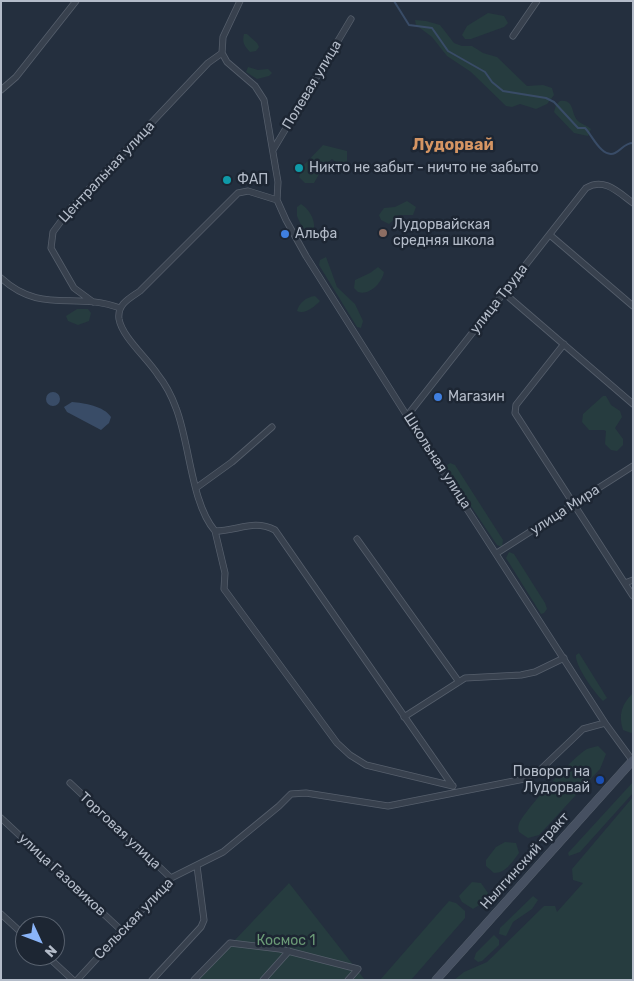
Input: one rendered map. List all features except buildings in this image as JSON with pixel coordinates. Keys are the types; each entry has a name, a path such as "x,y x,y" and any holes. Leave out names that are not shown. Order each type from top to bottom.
{"main road":[{"name":"Нылгинский тракт","path":"436,980 632,760"}],"street":[{"path":"1,90 16,77 76,1"},
{"path":"240,1 223,38 222,53 227,62 262,95 266,105 273,150"},
{"path":"514,36 537,1"},
{"name":"Полевая улица","path":"273,150 352,20"},
{"name":"Центральная улица","path":"93,302 74,288 56,258 51,248 53,232 70,210 208,63 222,53"},
{"name":"Школьная улица","path":"273,150 278,182 277,200 306,256 605,723 632,760"},
{"name":"улица Труда","path":"407,416 586,188 594,183 605,184 633,203"},
{"path":"277,200 248,190 238,193 140,291 125,300 120,308 122,327 158,375 176,408 186,436 196,488 209,524 215,531 225,573 224,589 337,743 350,755 366,765 452,785 461,791 529,777 583,729 605,723"},
{"path":"550,234 633,306"},
{"path":"1,278 20,294 32,298 93,302 120,308"},
{"path":"504,293 633,404"},
{"path":"564,344 516,405 515,413 633,596"},
{"path":"196,488 232,462 272,427"},
{"name":"улица Мира","path":"497,553 574,506 633,466"},
{"path":"215,531 230,531 249,525 263,524 275,530 452,785"},
{"path":"357,539 458,682"},
{"path":"625,583 633,580"},
{"path":"404,718 458,682 476,677 521,676 535,672 564,658"},
{"name":"Торговая улица","path":"70,783 171,878"},
{"name":"Сельская улица","path":"75,980 171,878 223,852 280,806 291,794 306,794 388,806 461,791"},
{"name":"улица Газовиков","path":"1,818 122,931"},
{"path":"152,980 201,927 204,920 197,866"},
{"path":"1,914 15,927"},
{"path":"194,980 230,943 290,951 358,969 348,980"},
{"path":"264,980 290,951"},
{"path":"59,966 75,980"}],"green space":[{"path":"488,13 504,16 508,23 504,27 471,39 465,39 462,35 467,26"},
{"path":"415,20 440,25 454,43 462,46 472,46 483,53 497,57 527,86 543,85 552,88 554,95 547,104 536,109 520,104 512,107 506,106 471,72 447,56 432,37 416,25"},
{"path":"244,34 247,34 257,43 259,47 256,51 250,52 246,48 243,42"},
{"path":"248,67 258,70 268,69 272,73 269,76 257,79 246,72"},
{"path":"560,101 568,102 577,120 591,129 588,136 574,133 554,112 556,105"},
{"path":"323,145 347,151 347,171 343,174 340,166 332,159 323,167 314,183 305,183 299,177 303,166"},
{"path":"407,201 416,207 413,215 399,215 389,224 381,220 379,215 384,208 395,207"},
{"path":"301,204 313,219 314,229 310,237 302,227 297,216 297,207"},
{"path":"326,257 337,287 355,304 363,321 361,328 357,327 319,265 320,260"},
{"path":"378,267 384,272 378,284 366,292 358,292 354,288 355,280"},
{"path":"315,296 320,301 315,306 303,312 297,311 303,301"},
{"path":"77,309 88,309 91,313 89,321 78,325 68,321 66,316"},
{"path":"603,396 606,396 611,405 620,411 622,417 615,428 623,439 623,445 617,451 611,450 605,444 606,431 589,430 582,422 583,414"},
{"path":"450,463 455,465 503,540 502,547 497,545 446,469 446,466"},
{"path":"509,552 514,554 545,603 547,609 544,613 541,614 506,558"},
{"path":"579,653 607,698 603,701 590,685 579,666 576,655"},
{"path":"633,693 633,732 631,733 623,730 621,714 626,701"},
{"path":"598,746 606,754 600,769 539,835 528,838 519,832 518,826 523,818 550,784 581,753"},
{"path":"633,782 633,793 580,852 569,856 568,853"},
{"path":"633,797 633,980 454,980 464,972 487,962 544,906 555,906 557,912 583,883 573,880 572,869"},
{"path":"505,842 516,843 519,853 505,869 494,873 486,866 486,860 496,847"},
{"path":"472,882 481,883 488,893 484,902 473,909 462,902 459,896"},
{"name":"Космос 1","path":"289,883 365,980 197,980"},
{"path":"533,896 538,900 532,909 513,922 506,936 499,934 500,928"},
{"path":"449,901 456,903 465,911 465,918 411,980 380,980"},
{"path":"494,935 499,940 499,945 482,961 478,962 474,959 476,953"}],"water":[{"path":"50,392 56,392 60,399 56,406 50,406 46,402 46,396"},
{"path":"72,402 88,404 104,410 111,417 109,423 101,430 67,412 64,407"}],"waterway":[{"path":"394,1 409,25 432,28 448,51 485,72 492,82 503,91 546,98 554,102 578,128 585,128 606,153 615,153 627,144 633,143"}],"place":[{"name":"Никто не забыт - ничто не забыто","path":"299,168"},
{"name":"ФАП","path":"227,180"},
{"name":"Лудорвайская средняя школа","path":"383,233"},
{"name":"Альфа","path":"285,234"},
{"name":"Магазин","path":"438,397"},
{"name":"Поворот на Лудорвай","path":"600,780"}],"district":[{"name":"Лудорвай","path":"453,145"}]}
